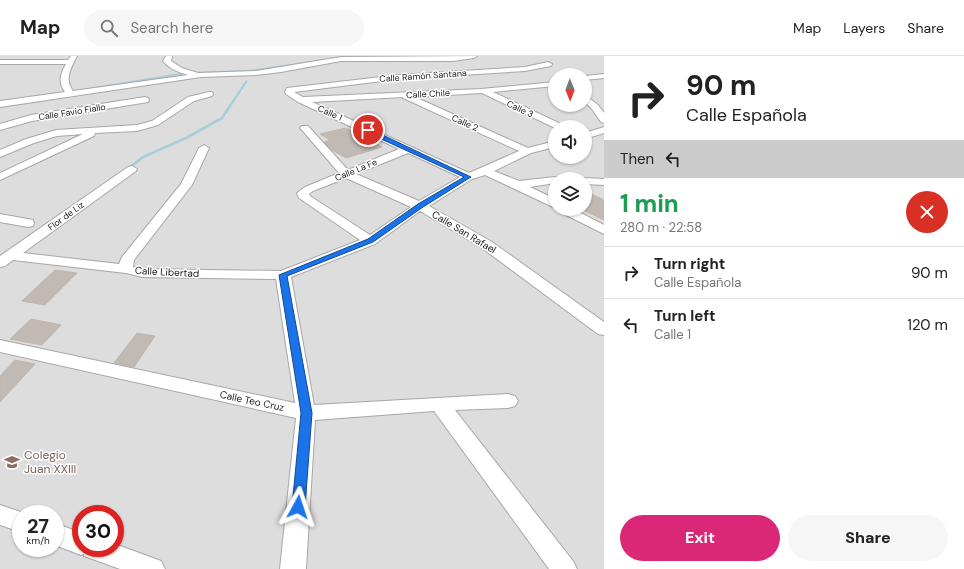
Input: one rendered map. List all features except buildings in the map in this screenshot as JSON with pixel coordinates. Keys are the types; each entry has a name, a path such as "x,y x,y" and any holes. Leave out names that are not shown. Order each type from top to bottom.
{"street":[{"path":"169,56 167,61 176,68 184,72 201,75"},
{"path":"0,104 201,75 256,73 281,70 341,59 453,59 474,56"},
{"path":"0,62 72,59 64,77 64,86 70,93"},
{"name":"Calle Ramón Santana","path":"301,100 289,92 290,90 405,76 525,69 548,64"},
{"path":"525,69 548,75"},
{"path":"592,77 604,76"},
{"name":"Calle Chile","path":"301,100 481,91 548,85"},
{"name":"Calle 3","path":"481,91 548,122"},
{"path":"0,154 30,141 56,133 137,128 155,123 191,99 209,94"},
{"name":"Calle 2","path":"403,95 526,151"},
{"name":"Calle Favio Fiallo","path":"0,127 31,118 146,100"},
{"name":"Calle 1","path":"301,100 468,177"},
{"path":"592,104 604,120"},
{"name":"Calle San Rafael","path":"305,128 346,174 420,206 487,244 604,330"},
{"path":"0,177 100,130"},
{"path":"592,134 604,130"},
{"path":"293,569 306,413 283,275 370,241 420,206 468,177 485,171 526,151 548,146"},
{"name":"Calle Libertad","path":"204,148 186,184 126,260 126,269 142,273 283,275"},
{"name":"Calle La Fe","path":"370,241 305,198 303,193 409,149"},
{"name":"Flor de Liz","path":"5,260 132,169"},
{"path":"485,171 518,185 548,200"},
{"path":"518,185 548,181"},
{"path":"592,181 604,182"},
{"path":"577,216 604,230"},
{"path":"0,218 28,223"},
{"path":"5,260 126,269"},
{"name":"Calle Teo Cruz","path":"0,346 306,413 508,401"},
{"path":"439,404 564,569"},
{"path":"0,515 12,519"},
{"path":"118,557 152,569"}],"shaded area":[{"path":"0,56 604,56 604,569 0,569"}],"waterway":[{"path":"65,92 186,73 249,71 319,61"},
{"path":"125,171 143,157 186,138 222,118 247,81"}],"place":[{"name":"Colegio Juan XXIII","path":"12,462"}],"route":[{"path":"298,507 306,413 283,275 370,241 420,206 468,177 368,130"}]}
